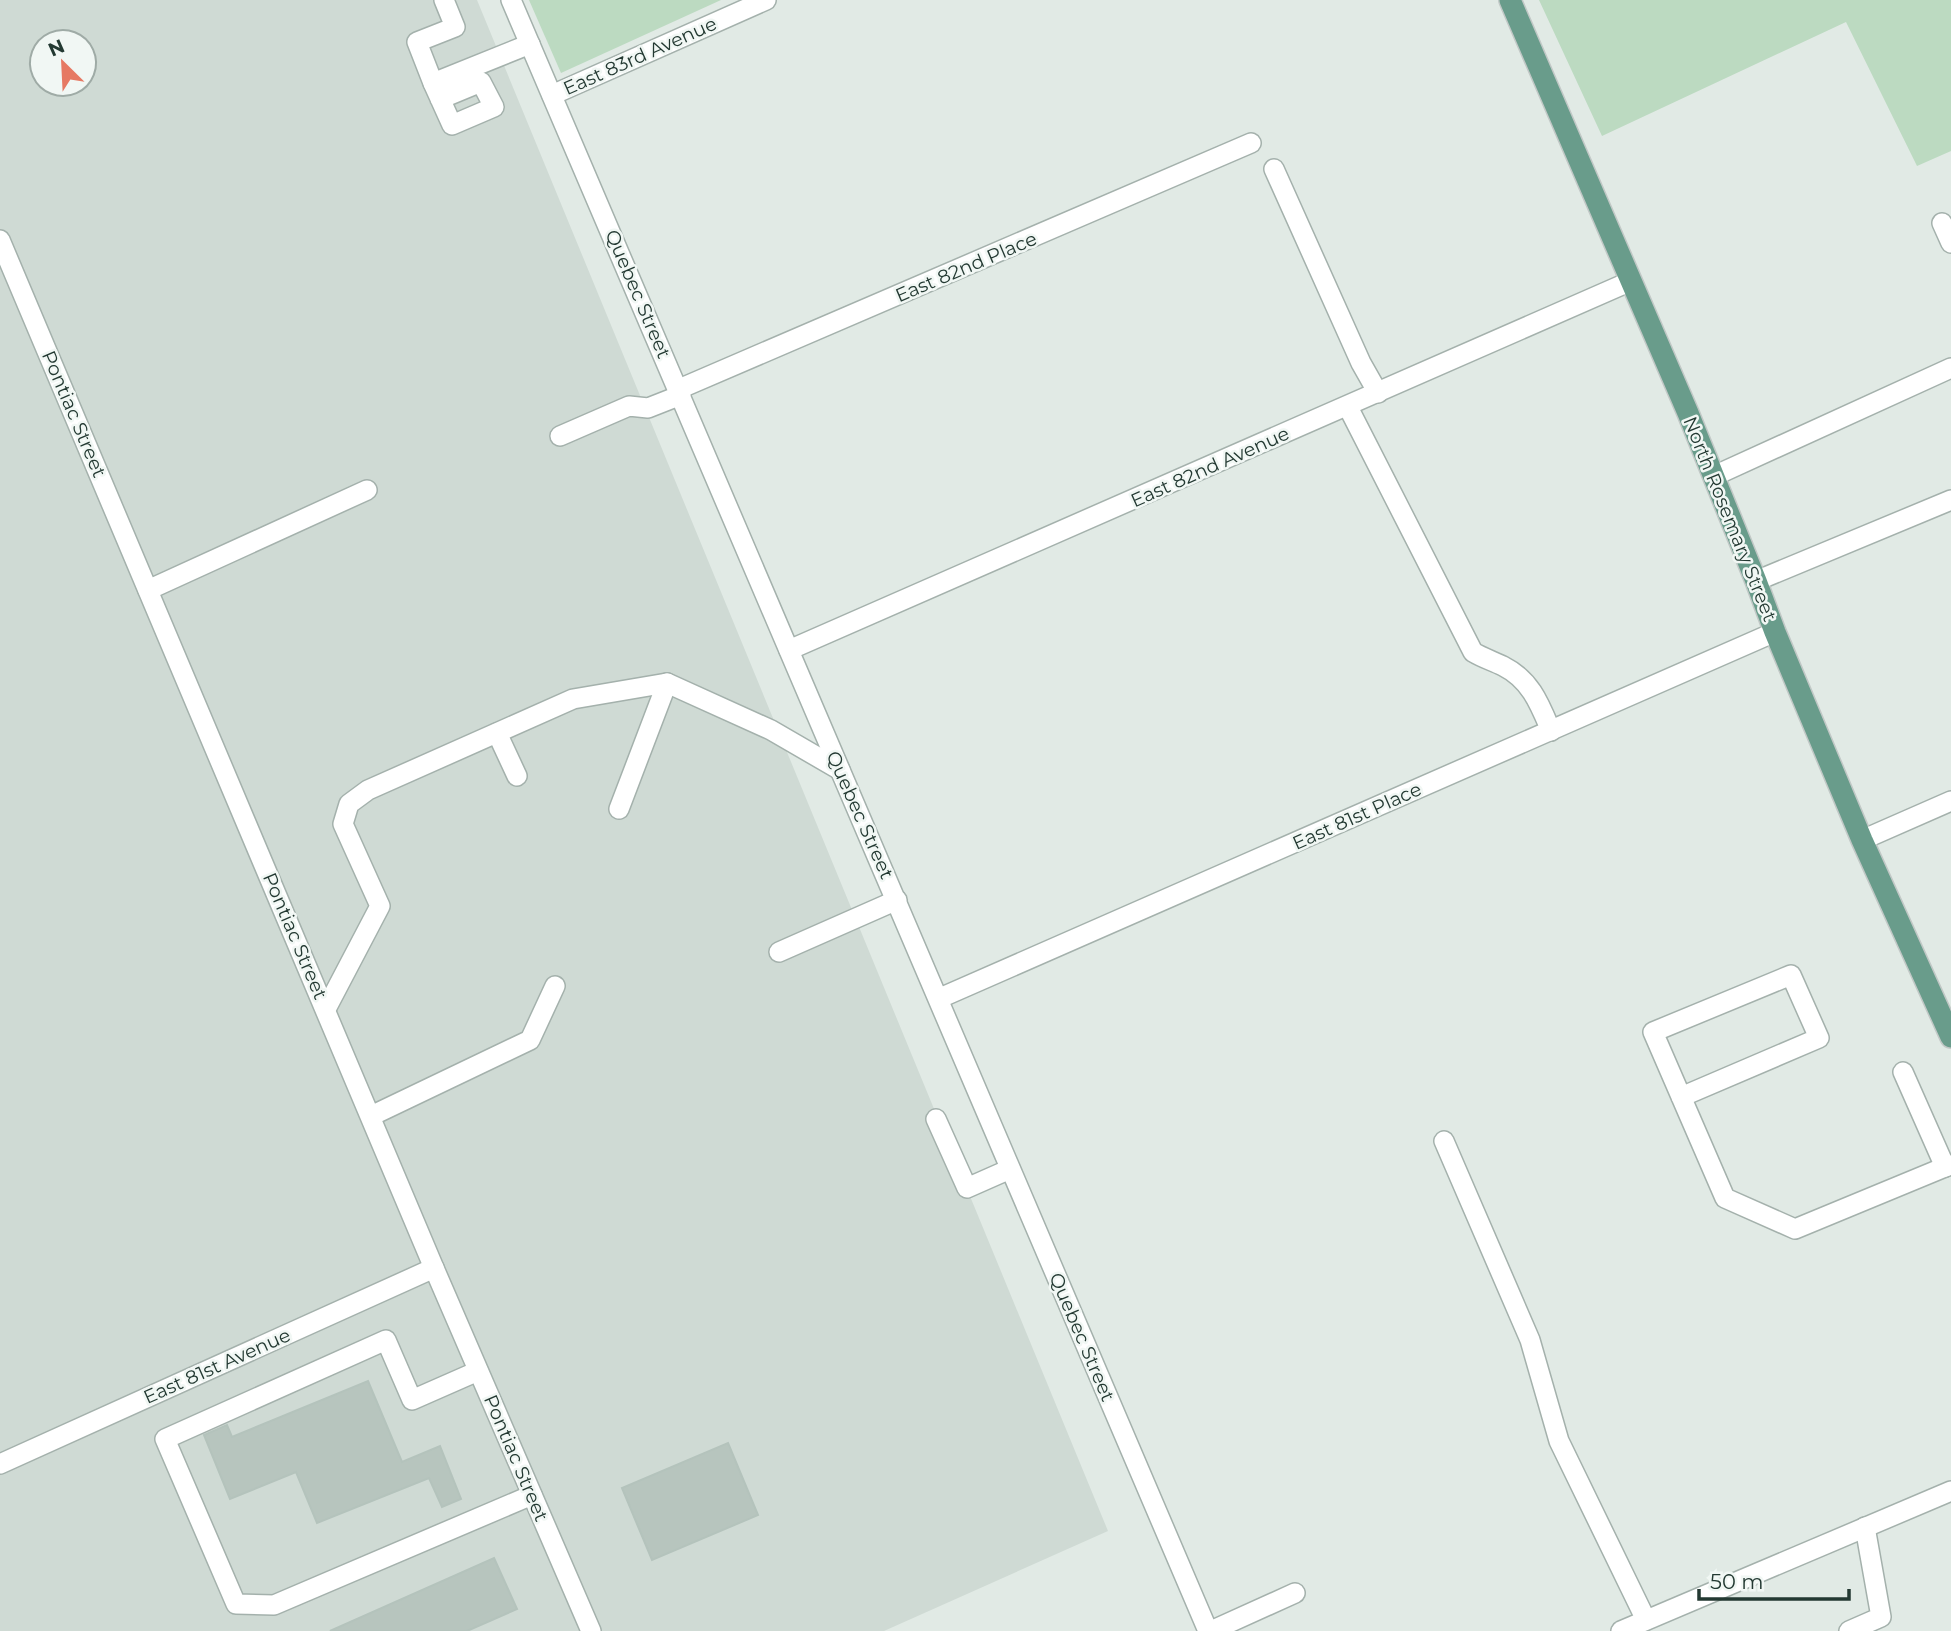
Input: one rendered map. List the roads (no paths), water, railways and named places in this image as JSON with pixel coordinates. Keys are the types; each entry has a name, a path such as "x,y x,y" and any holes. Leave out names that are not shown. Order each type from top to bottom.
{"main road":[{"name":"North Rosemary Street","path":"1510,0 1714,476 1774,632 1862,840 1951,1037"}],"street":[{"path":"443,0 455,27 416,42 437,91 530,44"},
{"name":"Quebec Street","path":"512,0 1209,1631"},
{"name":"East 83rd Avenue","path":"552,95 766,0"},
{"name":"East 82nd Place","path":"560,436 628,405 648,408 1251,143"},
{"path":"1274,169 1361,363 1378,393"},
{"path":"1942,223 1951,243"},
{"name":"Pontiac Street","path":"0,240 434,1268 591,1631"},
{"name":"East 82nd Avenue","path":"789,650 1631,281"},
{"path":"1714,476 1951,368"},
{"path":"1348,407 1473,652 1502,666 1527,683 1551,732"},
{"path":"148,590 367,491"},
{"path":"1756,581 1951,500"},
{"name":"East 81st Place","path":"940,998 1774,632"},
{"path":"326,1009 380,906 343,824 349,804 368,790 573,699 667,683 771,730 840,770"},
{"path":"619,809 667,683"},
{"path":"497,733 517,776"},
{"path":"1862,840 1951,801"},
{"path":"779,951 897,900"},
{"path":"1681,1097 1818,1038 1791,975 1653,1032 1681,1097 1725,1198 1795,1229 1948,1166 1903,1072"},
{"path":"371,1116 530,1040 555,986"},
{"path":"936,1119 967,1188 1010,1169"},
{"path":"1444,1141 1530,1339 1559,1441 1646,1620"},
{"name":"East 81st Avenue","path":"0,1464 434,1268"},
{"path":"478,1371 412,1400 386,1340 165,1438 236,1604 274,1605 532,1495"},
{"path":"1621,1631 1951,1492"},
{"path":"1849,1631 1881,1617 1865,1527"},
{"path":"1209,1631 1294,1592"}]}
